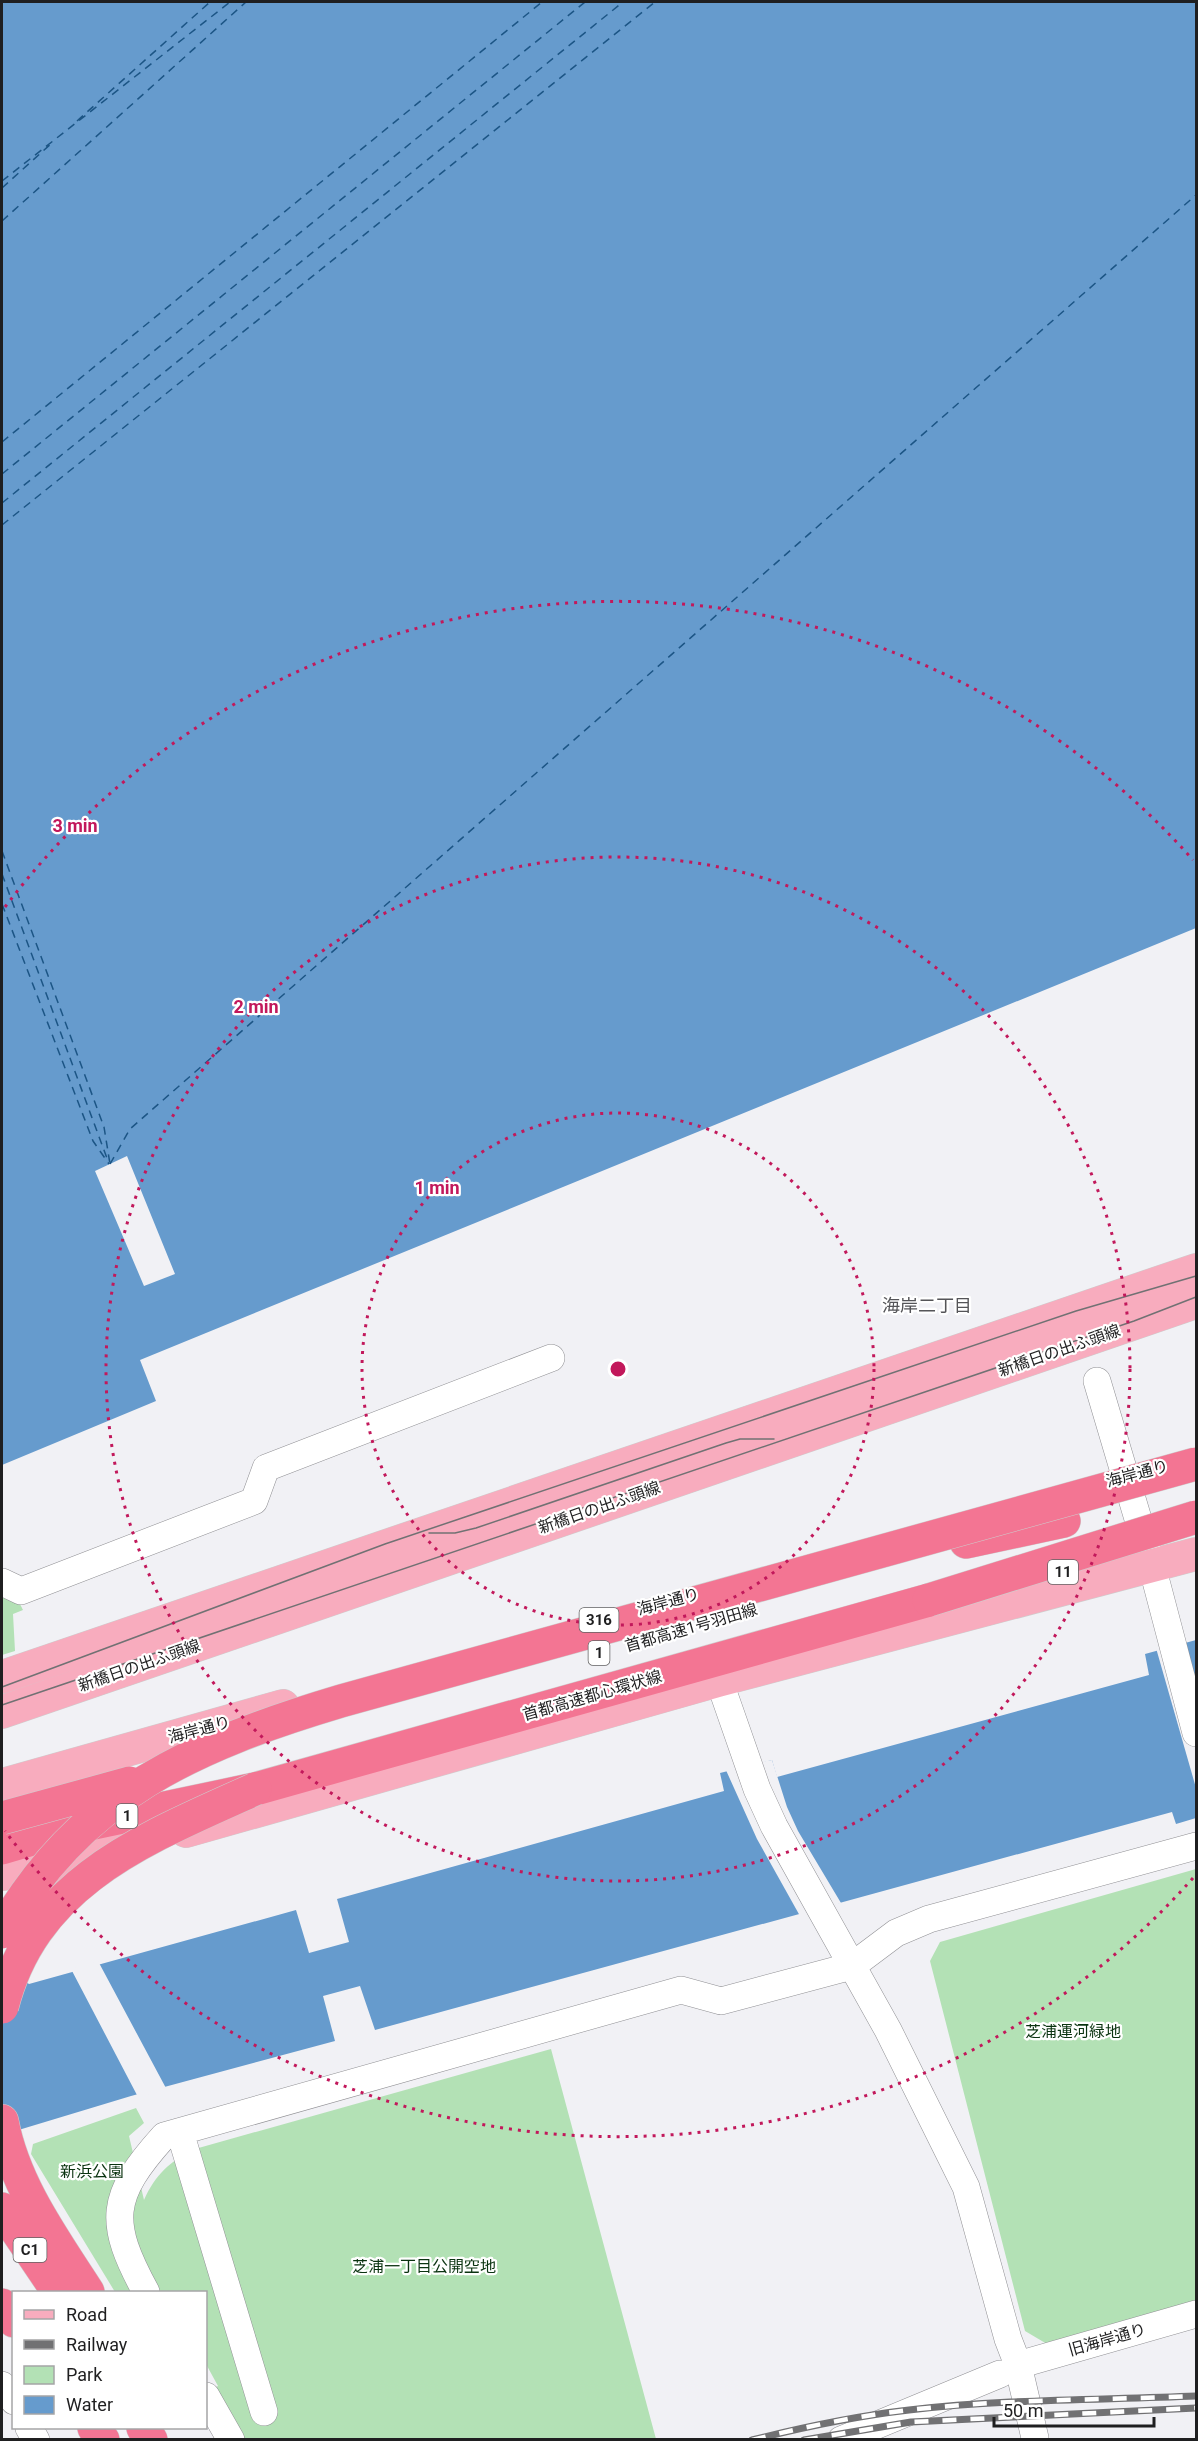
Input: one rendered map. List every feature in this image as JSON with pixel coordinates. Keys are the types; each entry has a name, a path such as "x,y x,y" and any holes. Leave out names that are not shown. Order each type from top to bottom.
{"highway":[{"path":"747,1588 1197,1464"},
{"name":"首都高速1号羽田線","path":"2,1818 1197,1485"},
{"name":"1","path":"929,1600 1197,1517"},
{"path":"747,1588 1064,1521"},
{"name":"11","path":"929,1600 1197,1541"},
{"name":"首都高速1号羽田線","path":"2,1932 24,1895 75,1836 122,1796 172,1764 238,1734 341,1701 747,1588"},
{"name":"首都高速都心環状線","path":"2,1848 70,1828 255,1789 929,1600"},
{"name":"首都高速都心環状線","path":"2,2007 10,1980 30,1940 47,1916 75,1887 143,1841 255,1789"},
{"path":"2,2121 12,2159 31,2200 87,2291"},
{"name":"C1","path":"2,2209 57,2291"},
{"path":"2,2227 32,2291"},
{"path":"2,2305 12,2318"}],"main road":[{"name":"新橋日の出ふ頭線","path":"2,1677 1197,1270"},
{"name":"新橋日の出ふ頭線","path":"2,1712 1197,1302"},
{"name":"海岸通り","path":"2,1784 1197,1457"},
{"path":"2,1874 44,1870 719,1680 1197,1554"}],"street":[{"path":"2,1582 21,1591 254,1501 266,1468 551,1359"},
{"path":"1096,1381 1152,1566 1197,1733"},
{"path":"719,1680 774,1826 934,2119 966,2187 1008,2339 1009,2370 1035,2438"},
{"path":"145,2291 126,2256 119,2227 119,2203 133,2176 164,2136 681,1990 721,2001 852,1966 896,1933 929,1918 1197,1846"},
{"path":"180,2132 230,2263 264,2412"},
{"name":"旧海岸通り","path":"841,2439 1009,2370 1197,2314"},
{"path":"2,2385 12,2398"},
{"path":"207,2398 231,2439"}],"green space":[{"path":"2,1596 20,1604 23,1610 13,1614 15,1651 2,1655"},
{"name":"芝浦運河緑地","path":"1196,1869 1196,2300 1047,2344 1025,2331 930,1961 940,1942"},
{"name":"芝浦一丁目公開空地","path":"551,2049 656,2439 238,2439 211,2390 218,2386 207,2366 207,2291 114,2291 31,2154 33,2144 136,2108 144,2123 129,2136 144,2200 153,2183 165,2169 178,2158 195,2149"}],"water":[{"path":"2,2 1196,2 1196,928 140,1360 156,1401 2,1465"},
{"path":"1196,1640 1196,1818 1176,1824 1172,1812 375,2030 360,1986 323,1996 335,2041 131,2096 2,2135 2,1966 29,1984 296,1910 309,1953 349,1942 337,1899 724,1791 720,1773 772,1760 777,1777 1149,1675 1145,1654"}],"pier":[{"path":"127,1156 175,1274 144,1286 95,1171"},
{"path":"1185,1640 1196,1681 1196,1788 1156,1648"},
{"path":"772,1760 787,1807 798,1831 841,1903 800,1916 757,1839 725,1768"},
{"path":"98,1961 167,2090 138,2097 71,1969"}],"ferry route":[{"path":"77,121 210,2"},
{"path":"2,181 230,2"},
{"path":"2,221 246,2"},
{"path":"2,442 542,2"},
{"path":"2,474 585,2"},
{"path":"2,503 623,2"},
{"path":"2,525 655,2"},
{"path":"2,188 53,142"},
{"path":"110,1164 130,1129 1196,195"},
{"path":"2,851 104,1127 110,1164"},
{"path":"2,874 108,1161"},
{"path":"2,904 93,1141 109,1164"}],"tram line":[{"path":"2,1687 385,1544 1076,1311 1196,1276"},
{"path":"2,1705 1134,1321 1196,1297"},
{"path":"429,1533 455,1533 476,1528 740,1439 774,1439"}],"railway":[{"path":"752,2440 811,2426 889,2412 945,2406 1196,2396"},
{"path":"804,2440 911,2422 1196,2408"}],"district":[{"name":"海岸二丁目","path":"927,1306"}],"park label":[{"name":"新浜公園","path":"92,2171"}]}
